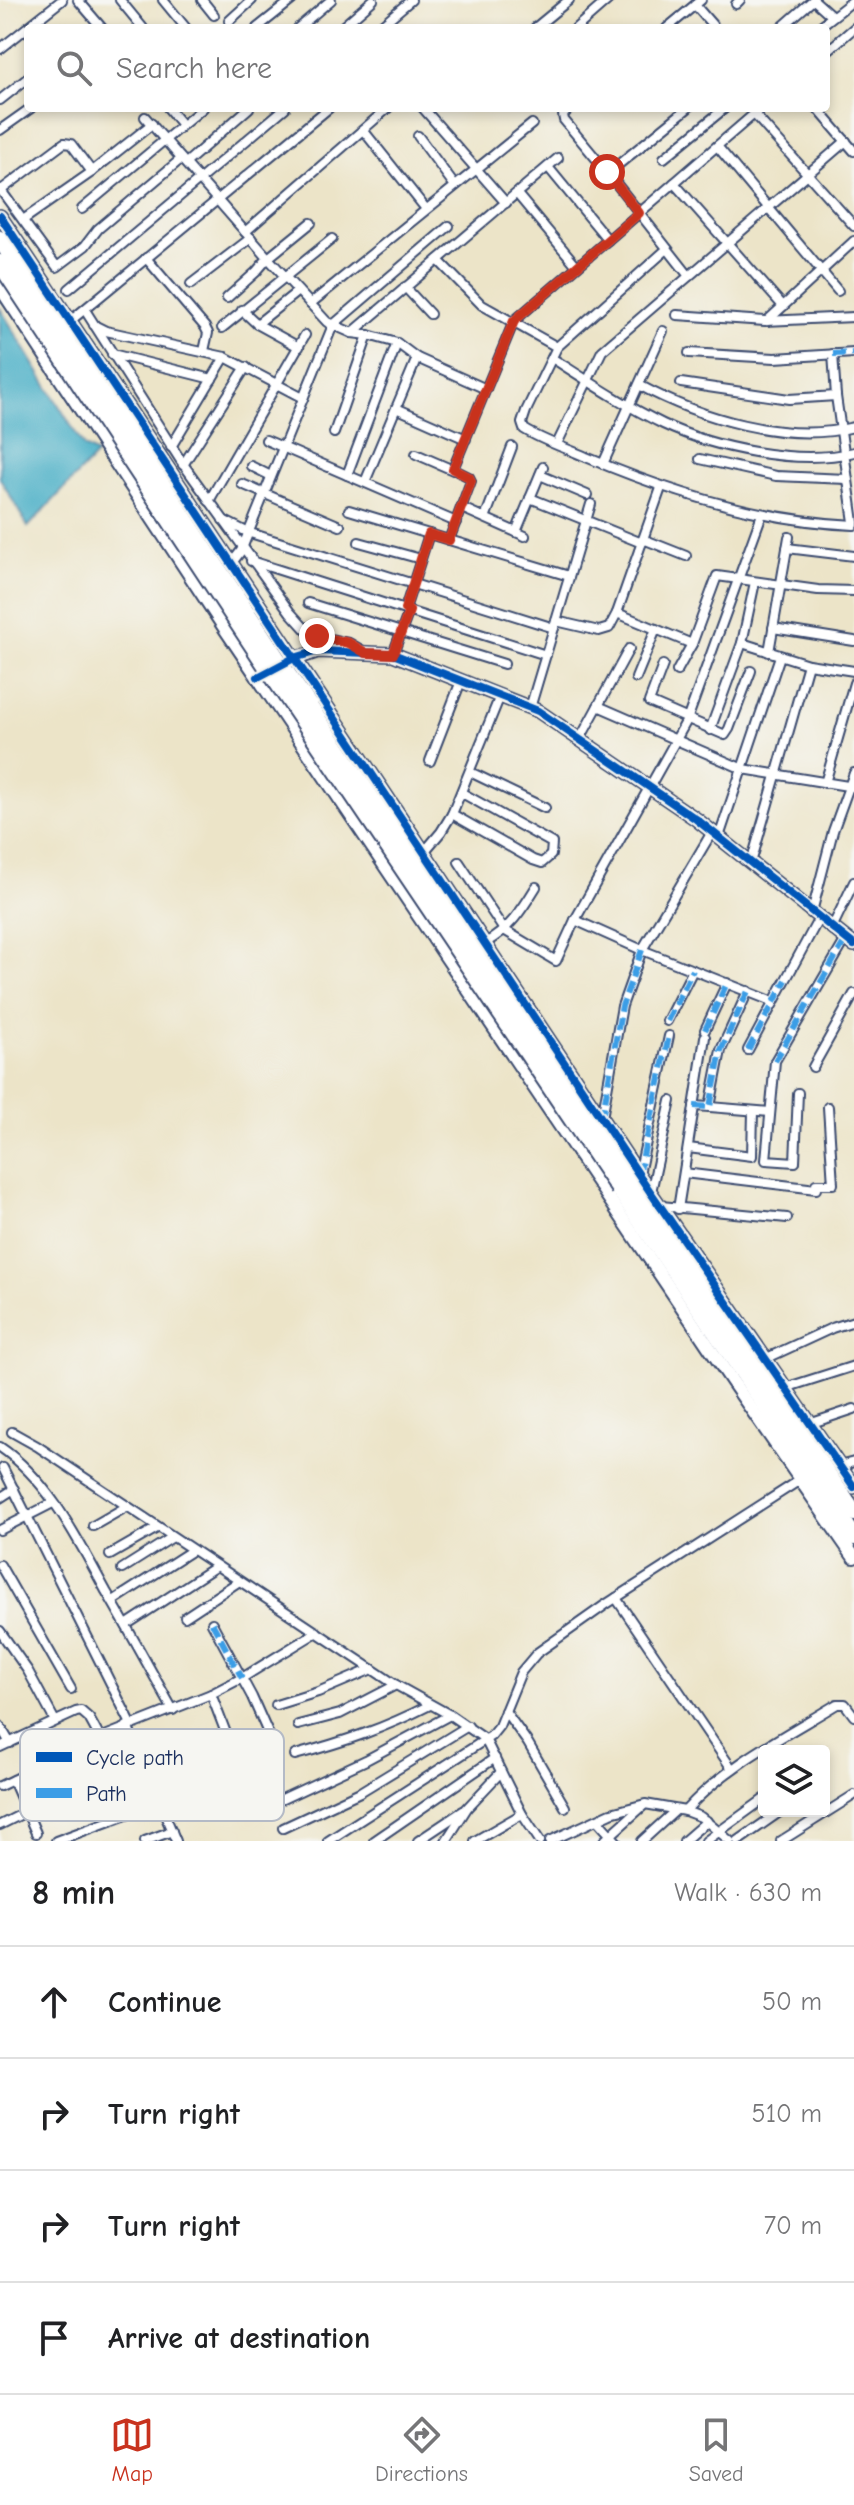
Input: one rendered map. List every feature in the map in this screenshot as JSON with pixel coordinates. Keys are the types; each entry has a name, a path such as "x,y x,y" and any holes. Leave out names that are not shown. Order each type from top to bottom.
{"highway":[{"path":"0,239 629,1182 804,1472 854,1513"},
{"path":"0,263 269,670 629,1182 772,1429 854,1537"}],"street":[{"path":"32,24 62,0"},
{"path":"78,0 99,24"},
{"path":"120,0 140,24"},
{"path":"163,0 183,24"},
{"path":"202,0 214,15"},
{"path":"262,24 292,0"},
{"path":"303,24 331,0"},
{"path":"346,24 373,0"},
{"path":"383,24 411,0"},
{"path":"540,24 569,0"},
{"path":"581,24 608,0"},
{"path":"786,24 814,0 832,16"},
{"path":"823,24 854,0"},
{"path":"229,21 246,2"},
{"path":"672,24 698,2 712,24"},
{"path":"830,49 854,28"},
{"path":"0,49 24,30"},
{"path":"0,100 24,81"},
{"path":"0,130 25,112"},
{"path":"171,112 182,125"},
{"path":"82,209 198,112"},
{"path":"0,216 57,267 85,246 98,229 244,112"},
{"path":"69,289 280,112"},
{"path":"78,316 324,112"},
{"path":"191,284 383,112"},
{"path":"426,112 506,203"},
{"path":"566,112 564,120 689,276"},
{"path":"608,173 683,112"},
{"path":"664,158 720,112"},
{"path":"453,470 514,321 756,112"},
{"path":"758,112 854,226"},
{"path":"821,112 854,151"},
{"path":"145,117 285,277 333,325 352,333 397,343 417,358 486,389"},
{"path":"23,220 92,172 152,124"},
{"path":"310,304 532,124"},
{"path":"363,130 426,209"},
{"path":"418,136 455,186"},
{"path":"557,444 602,351 846,141"},
{"path":"92,172 71,144 64,143 0,190 23,220 30,245 237,555 299,657 426,850 497,936 556,961 575,920 687,720 762,514"},
{"path":"717,146 838,291"},
{"path":"352,333 558,158"},
{"path":"548,167 608,240"},
{"path":"674,183 783,306"},
{"path":"517,194 577,266"},
{"path":"227,298 268,258 311,223"},
{"path":"237,555 333,325 449,226"},
{"path":"222,328 332,239"},
{"path":"767,321 854,241"},
{"path":"667,249 557,347 526,411 522,427 527,431 661,488 762,514 815,523 854,523 833,354"},
{"path":"146,258 205,327 208,333 204,351"},
{"path":"438,260 482,305 557,347"},
{"path":"0,287 258,677 772,1429"},
{"path":"405,287 430,314"},
{"path":"257,324 298,291"},
{"path":"242,310 257,324 299,347"},
{"path":"677,315 767,321 854,317"},
{"path":"78,316 106,331 225,357 303,398"},
{"path":"94,325 171,447 222,520 237,555 546,655"},
{"path":"603,464 663,331"},
{"path":"209,501 305,335"},
{"path":"334,433 368,335"},
{"path":"347,475 397,343"},
{"path":"689,353 775,358 854,353"},
{"path":"112,354 212,379"},
{"path":"171,447 225,357"},
{"path":"365,482 417,358"},
{"path":"552,358 630,406 680,431 747,450 801,457 854,452"},
{"path":"183,465 246,367"},
{"path":"681,383 789,399 836,396"},
{"path":"639,385 677,403 773,431 806,433 854,427"},
{"path":"396,408 466,439"},
{"path":"266,440 456,522"},
{"path":"485,518 512,447"},
{"path":"416,454 471,480 449,540"},
{"path":"700,459 776,476 847,479"},
{"path":"251,466 271,476"},
{"path":"462,508 520,534 541,471 589,500 530,708"},
{"path":"242,484 340,526"},
{"path":"222,520 247,532 413,584 555,624 605,631 617,613 661,488"},
{"path":"530,498 585,522 686,556"},
{"path":"349,510 569,576"},
{"path":"393,654 429,534"},
{"path":"769,652 789,537"},
{"path":"359,542 421,559"},
{"path":"787,548 854,556"},
{"path":"251,561 308,632 349,643 366,653"},
{"path":"677,671 692,644 715,578 721,575 779,585 854,591"},
{"path":"710,730 742,643 755,582"},
{"path":"308,603 504,664"},
{"path":"617,613 692,644"},
{"path":"773,628 854,641"},
{"path":"636,678 656,629"},
{"path":"742,643 808,664 854,671"},
{"path":"580,739 629,649"},
{"path":"258,677 318,651 393,654 530,708 716,834 850,942 775,1061 766,1160 795,1162 798,1093"},
{"path":"602,1118 622,1006 642,950 716,834 743,769 780,656"},
{"path":"751,863 808,664"},
{"path":"663,665 649,701 722,735 726,733 751,671"},
{"path":"430,761 461,681"},
{"path":"825,783 854,683"},
{"path":"426,850 452,814 500,696"},
{"path":"598,706 743,769 852,787"},
{"path":"470,772 545,808"},
{"path":"748,1050 816,915 833,831 852,787 854,773"},
{"path":"452,814 533,860 542,863 551,855 552,843 462,793"},
{"path":"459,862 497,936 602,1118 629,1182 651,1193 660,1205 854,1487"},
{"path":"832,928 854,882"},
{"path":"497,936 512,922 536,887"},
{"path":"575,920 774,1002"},
{"path":"667,1021 693,970"},
{"path":"678,1209 705,1034 727,983"},
{"path":"710,1107 724,1039 748,991"},
{"path":"813,1067 854,994"},
{"path":"629,1182 669,1036"},
{"path":"651,1193 671,1101"},
{"path":"694,1106 770,1112"},
{"path":"684,1173 816,1189 816,1184 833,1184 828,1107"},
{"path":"688,1148 752,1156 753,1111"},
{"path":"660,1205 787,1218"},
{"path":"765,1359 854,1321"},
{"path":"785,1388 854,1366"},
{"path":"809,1424 854,1409"},
{"path":"12,1432 396,1685 485,1739 522,1814 540,1841"},
{"path":"0,1447 16,1458 43,1487 113,1601 173,1710"},
{"path":"16,1458 2,1469 130,1729"},
{"path":"839,1466 854,1462"},
{"path":"328,1841 485,1739 499,1726 521,1672 537,1653 804,1472 854,1557"},
{"path":"0,1498 14,1489"},
{"path":"0,1530 53,1503"},
{"path":"93,1526 126,1507"},
{"path":"110,1555 157,1528"},
{"path":"122,1569 171,1538"},
{"path":"113,1601 191,1551"},
{"path":"0,1565 71,1689"},
{"path":"126,1625 215,1567"},
{"path":"185,1617 238,1582"},
{"path":"616,1598 732,1769"},
{"path":"212,1623 266,1729"},
{"path":"0,1631 28,1671 55,1721"},
{"path":"120,1729 211,1694 317,1632"},
{"path":"276,1705 318,1692 372,1669"},
{"path":"298,1725 340,1714 396,1685"},
{"path":"211,1694 223,1729"},
{"path":"642,1841 732,1769 837,1704 845,1704 854,1716"},
{"path":"295,1755 392,1725 430,1705"},
{"path":"39,1729 81,1711 95,1729"},
{"path":"505,1711 528,1743 565,1807"},
{"path":"284,1798 366,1760 450,1715"},
{"path":"0,1726 10,1743"},
{"path":"283,1828 360,1792 468,1726"},
{"path":"0,1747 20,1738"},
{"path":"374,1841 495,1758"},
{"path":"446,1841 467,1808 501,1772"},
{"path":"0,1786 20,1777"},
{"path":"13,1780 20,1796"},
{"path":"781,1841 854,1795"},
{"path":"706,1841 758,1803"},
{"path":"597,1820 610,1839 645,1804"},
{"path":"550,1841 626,1807 645,1804 681,1811 707,1821 730,1841"},
{"path":"418,1841 467,1808"},
{"path":"0,1825 20,1813"},
{"path":"475,1841 522,1814"},
{"path":"738,1841 772,1817"},
{"path":"31,1821 36,1833"},
{"path":"56,1841 111,1821"},
{"path":"168,1821 176,1841"},
{"path":"684,1841 707,1821"},
{"path":"145,1841 172,1831"}],"water":[{"path":"0,308 84,447 97,454 28,527 0,478"}],"marked path":[{"path":"833,354 854,353"},
{"path":"775,1061 846,939"},
{"path":"602,1118 622,1006 642,950"},
{"path":"667,1021 693,970"},
{"path":"748,1050 786,980"},
{"path":"705,1030 727,983"},
{"path":"694,1106 710,1107 721,1050 748,991"},
{"path":"639,1174 669,1036"},
{"path":"212,1623 242,1678"}],"cycle path":[{"path":"0,216 651,1193 854,1487"},
{"path":"258,677 294,658 318,651 393,654 538,711 696,819 854,945"}],"route":[{"path":"317,636 349,643 366,653 393,654 409,611 405,609 429,534 449,540 471,481 453,469 514,321 639,213 607,172"}]}
